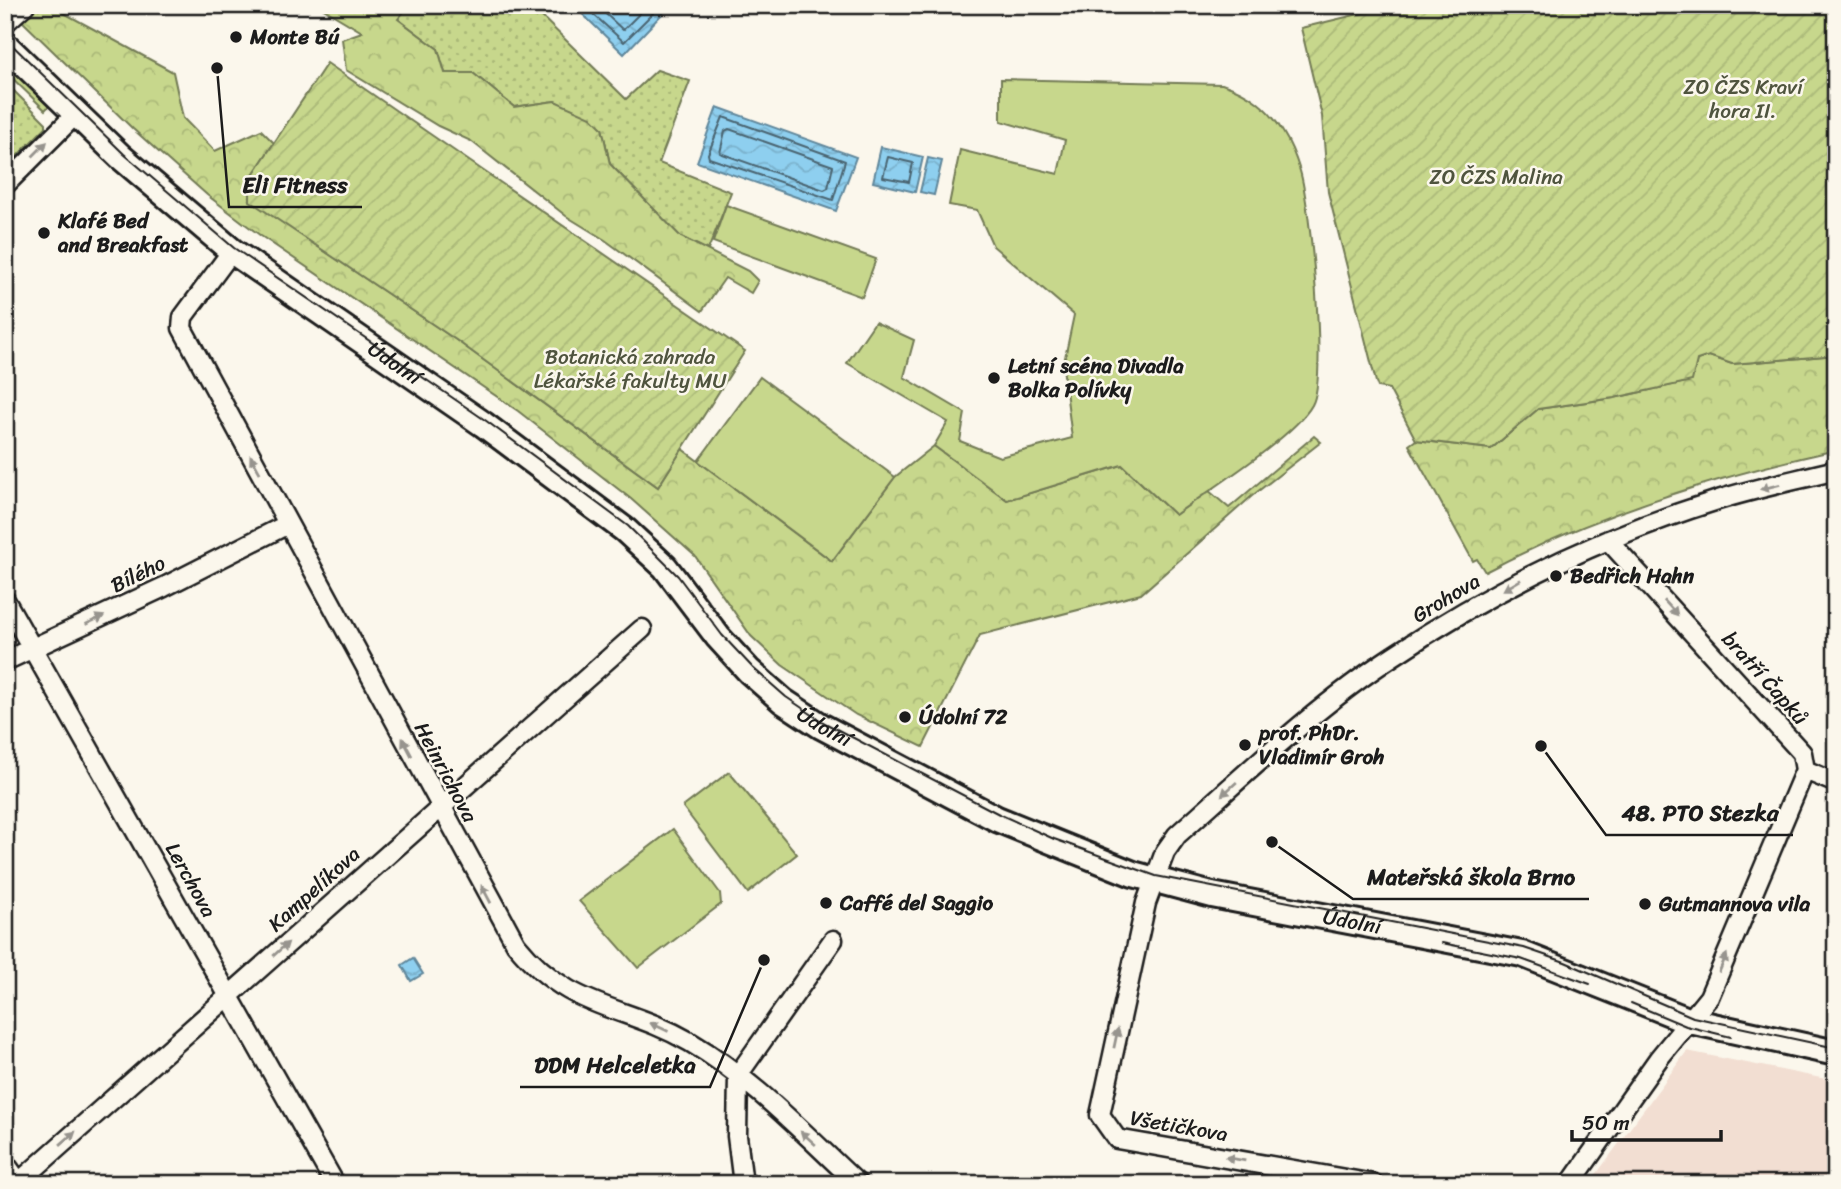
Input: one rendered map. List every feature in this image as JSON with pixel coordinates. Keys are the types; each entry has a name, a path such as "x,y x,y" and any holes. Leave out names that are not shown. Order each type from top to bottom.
{"street":[{"path":"5,23 26,5"},
{"name":"Údolní","path":"5,45 149,182 232,251 483,424 625,530 674,579 743,665 795,709 997,819 1154,880 1212,895 1522,954 1690,1021 1836,1053"},
{"path":"5,185 76,114"},
{"name":"Heinrichova","path":"232,251 186,312 182,328 496,913 533,965 557,985 576,996 650,1023 688,1041 738,1075 858,1184"},
{"name":"Grohova","path":"1154,880 1165,852 1177,835 1298,728 1382,664 1524,578 1608,540 1718,500 1836,470"},
{"name":"Bílého","path":"5,660 33,649 288,524"},
{"name":"bratří Čapků","path":"1608,540 1802,753 1805,770"},
{"name":"Lerchova","path":"5,600 231,995 335,1184"},
{"name":"Kampelíkova","path":"18,1183 642,629"},
{"path":"1570,1184 1659,1058 1709,997 1805,770 1836,783"},
{"name":"Všetičkova","path":"1154,880 1146,903 1100,1115 1117,1139 1374,1184"},
{"path":"743,1184 737,1136 738,1075 833,940"},
{"path":"5,1163 18,1183"}],"shaded area":[{"path":"1687,1051 1836,1081 1836,1184 1589,1184"}],"green space":[{"path":"36,5 65,5 62,12 173,72 183,118 215,151 261,130 274,143 250,179 251,201 456,340 658,487 682,449 832,561 895,477 934,446 1007,500 1122,465 1175,515 1208,490 1229,508 1314,436 1321,442 1252,496 1141,594 980,635 923,747 856,715 782,665 751,636 695,556 631,499 518,411 261,236 207,195 133,129 21,20"},
{"path":"317,5 371,5 377,8 378,5 409,5 398,19 438,49 445,73 473,73 514,107 555,101 591,117 602,128 610,164 681,237 748,271 758,281 751,293 725,278 702,311 605,240 566,216 471,141 438,126 346,70 342,39 362,32"},
{"path":"409,5 530,5 626,99 657,70 690,81 659,163 731,192 708,250 681,237 610,164 602,128 555,101 514,107 473,73 445,73 438,49 398,19"},
{"name":"ZO ČZS Malina","path":"1396,5 1836,5 1836,355 1732,364 1709,356 1697,360 1692,381 1614,398 1538,409 1491,449 1416,440 1389,389 1378,387 1376,382 1328,192 1322,116 1301,28"},
{"path":"5,63 49,106 45,110 5,71"},
{"name":"Botanická zahrada Lékařské fakulty MU","path":"327,63 745,351 658,487 456,340 250,201 250,179"},
{"path":"1001,79 1222,84 1241,92 1264,108 1283,132 1295,156 1304,190 1316,290 1318,361 1312,405 1303,418 1270,447 1175,515 1122,465 1007,500 934,446 948,422 847,363 875,322 914,340 904,377 965,413 960,441 1000,457 1072,438 1063,367 1074,315 993,246 977,210 949,205 960,150 1058,174 1065,140 1001,121"},
{"path":"5,82 46,123 46,127 5,168 5,136 8,134 5,128"},
{"path":"726,205 876,259 862,297 713,242"},
{"path":"1836,355 1836,450 1745,472 1656,499 1569,532 1485,572 1477,559 1473,561 1409,445 1416,440 1491,449 1538,409 1614,398 1691,381 1697,360 1709,356 1732,364"},
{"path":"760,377 895,477 832,561 698,461"},
{"path":"729,772 797,854 748,893 683,807"},
{"path":"673,829 720,893 721,904 638,968 579,901"}],"water":[{"path":"573,5 657,5 664,12 624,54"},
{"path":"717,107 856,157 836,211 697,162"},
{"path":"881,147 923,157 915,192 873,182"},
{"path":"928,158 942,161 934,195 920,192"},
{"path":"413,958 423,974 411,981 402,965"}],"tram line":[{"path":"5,38 124,154 234,248 485,420 628,526 678,576 722,635 753,668 786,697 823,722 999,814 1054,839 1156,876 1524,948 1565,962 1693,1017 1836,1048"},
{"path":"1442,943 1521,959 1590,984"},
{"path":"1631,1003 1686,1026 1731,1037"}],"place":[{"name":"Monte Bú","path":"236,37"},
{"name":"Eli Fitness","path":"217,68"},
{"name":"Klafé Bed and Breakfast","path":"44,233"},
{"name":"Letní scéna Divadla Bolka Polívky","path":"994,378"},
{"name":"Bedřich Hahn","path":"1556,576"},
{"name":"Údolní 72","path":"905,717"},
{"name":"prof. PhDr. Vladimír Groh","path":"1245,745"},
{"name":"48. PTO Stezka","path":"1541,746"},
{"name":"Mateřská škola Brno","path":"1272,842"},
{"name":"Caffé del Saggio","path":"826,903"},
{"name":"Gutmannova vila","path":"1645,904"},
{"name":"DDM Helceletka","path":"764,960"}],"park label":[{"name":"ZO ČZS Kraví hora II.","path":"1743,99"}]}
